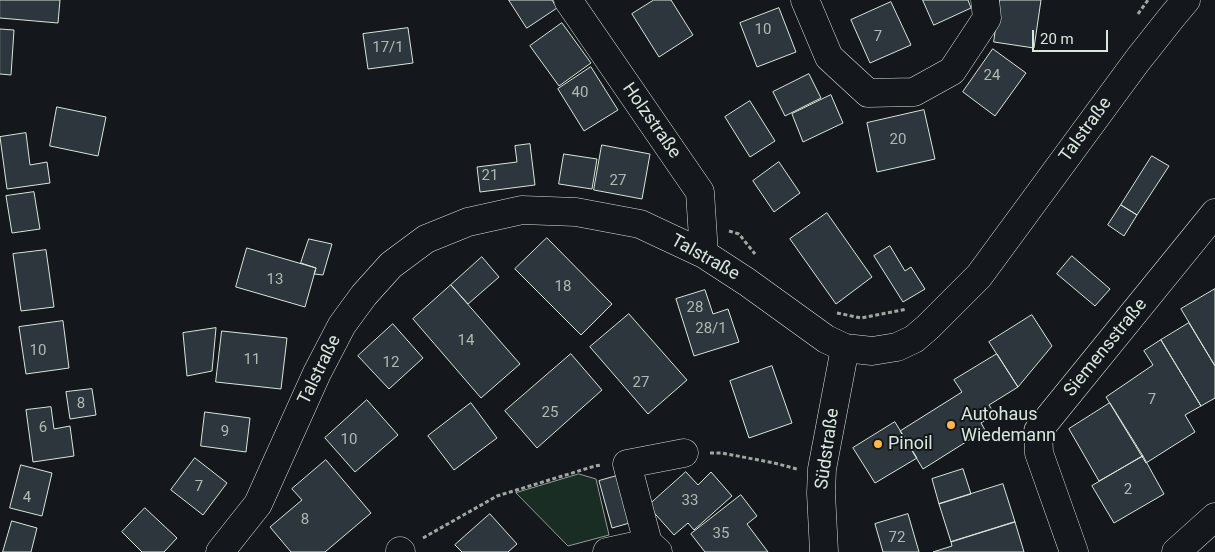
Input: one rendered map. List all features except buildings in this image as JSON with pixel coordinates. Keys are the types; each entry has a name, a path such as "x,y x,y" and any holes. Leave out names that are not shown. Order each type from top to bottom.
{"street":[{"name":"Holzstraße","path":"568,0 700,192 704,254"},
{"path":"805,0 828,57 868,93 877,93 914,92 952,71 987,18 985,0"},
{"name":"Talstraße","path":"220,552 258,504 317,373 342,325 364,295 391,265 426,239 468,222 522,210 576,212 640,224 704,254 747,282 826,339 845,348 872,351 897,347 914,339 979,276 1138,61 1186,0"},
{"name":"Siemensstraße","path":"1074,552 1039,453 1038,431 1215,213"},
{"name":"Südstraße","path":"824,552 821,493 822,469 845,348"},
{"path":"607,552 653,548 627,464 684,453"},
{"path":"1176,552 1215,517"}],"path":[{"path":"1136,18 1148,0"},
{"path":"702,224 740,234 757,256"},
{"path":"835,313 862,318 907,309"},
{"path":"684,453 722,453 795,469"},
{"path":"400,552 496,496 595,466 627,464"}],"green space":[{"path":"579,474 596,479 609,535 568,546 516,493"}],"place":[{"name":"Autohaus Wiedemann","path":"951,425"},
{"name":"Pinoil","path":"878,444"}]}
